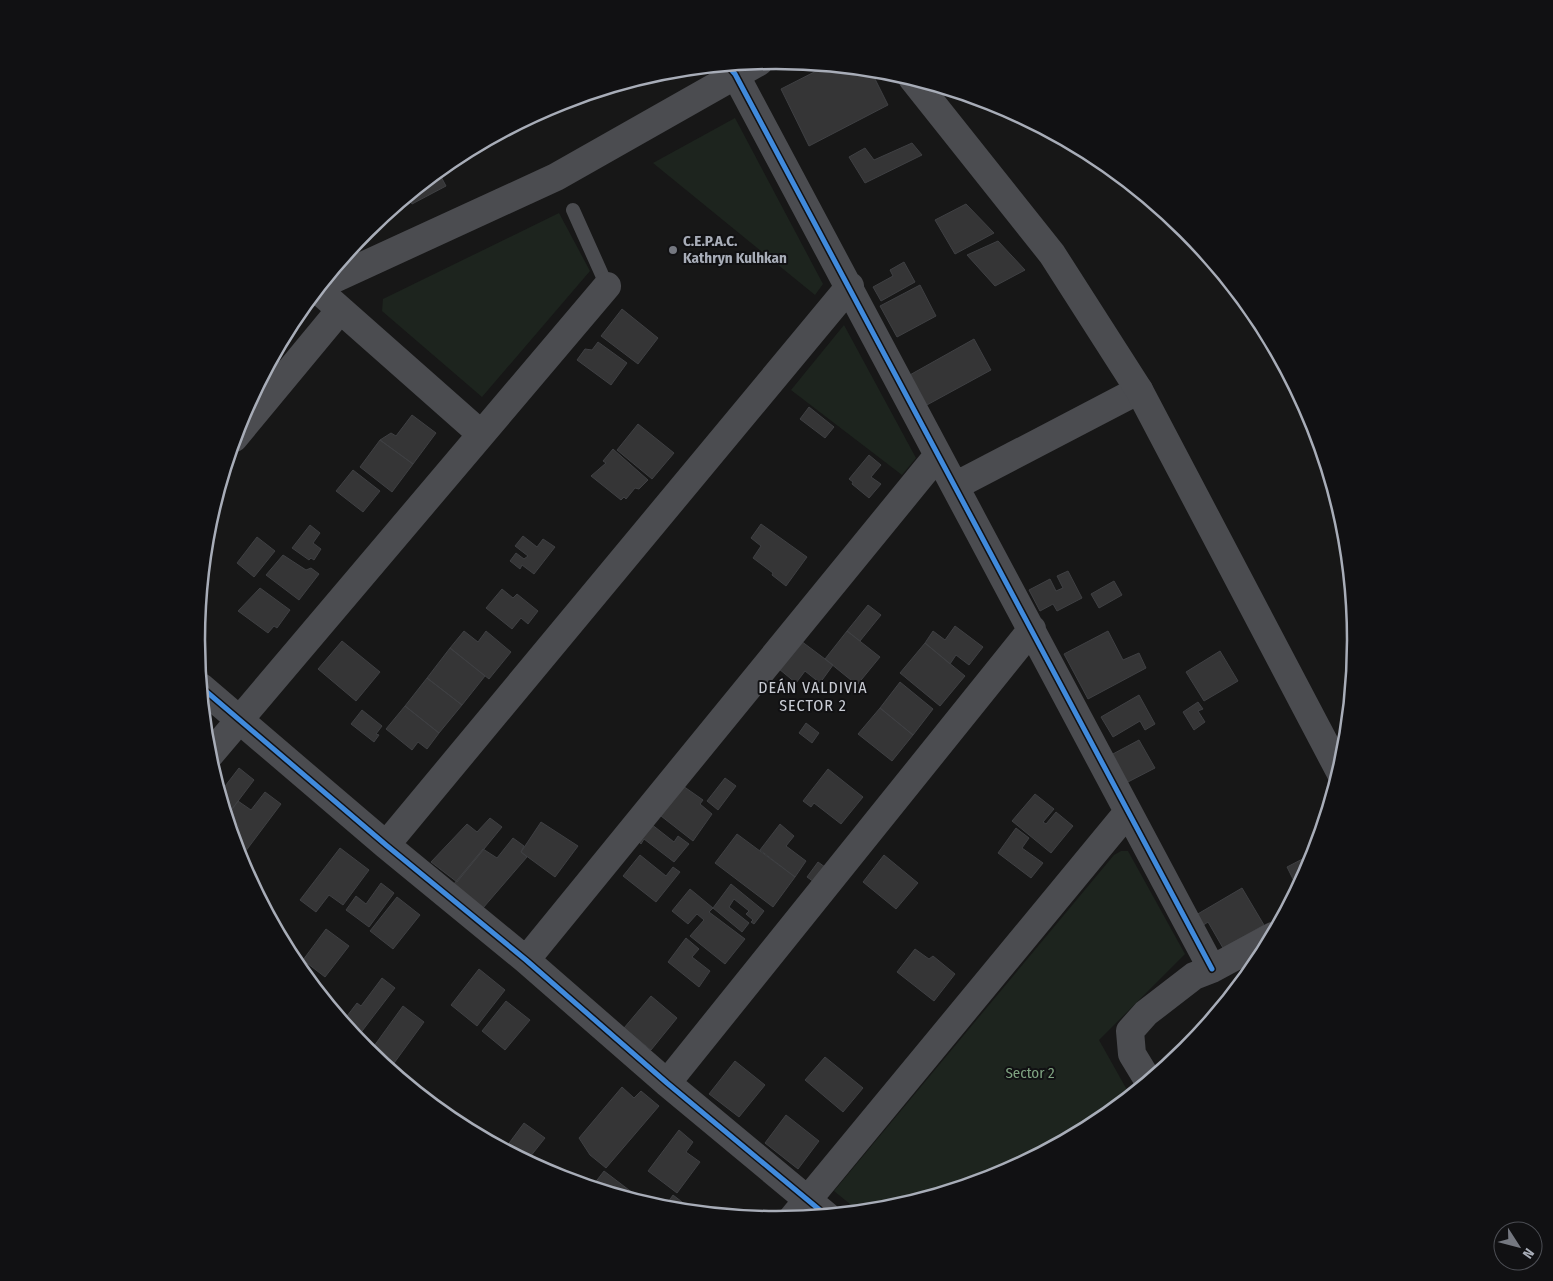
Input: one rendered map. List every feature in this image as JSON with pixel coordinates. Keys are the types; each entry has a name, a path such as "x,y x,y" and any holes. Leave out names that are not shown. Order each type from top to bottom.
{"street":[{"path":"334,279 556,177 729,71"},
{"path":"731,71 850,286 1127,814 1212,969"},
{"path":"919,87 1052,254 1139,390 1335,762"},
{"path":"215,748 607,286"},
{"path":"386,845 850,286"},
{"path":"322,293 481,434"},
{"path":"249,420 340,310"},
{"path":"955,486 1139,390"},
{"path":"526,960 938,455"},
{"path":"667,1083 1032,630"},
{"path":"208,693 386,845 526,960 667,1083 807,1211"},
{"path":"809,1211 1127,814"},
{"path":"1146,1076 1132,1054 1130,1031 1146,1012 1194,976 1212,969 1262,943"}],"lane":[{"path":"573,210 607,286"}],"green space":[{"path":"735,118 823,284 815,295 653,163"},
{"path":"559,213 590,271 482,397 382,311 383,299"},
{"path":"844,325 916,458 902,475 791,390"},
{"name":"Sector 2","path":"1121,851 1128,851 1185,954 1099,1040 1128,1092 1062,1136 995,1169 924,1193 853,1207 834,1191 1114,855"}],"building":[{"path":"817,70 851,74 874,78 888,105 809,146 781,89"},
{"path":"926,89 943,94 936,100"},
{"path":"912,143 922,155 865,183 849,157 865,148 874,160"},
{"path":"441,177 446,186 412,204 411,202"},
{"path":"966,204 994,233 955,254 935,220"},
{"path":"998,241 1025,270 995,286 967,255"},
{"path":"904,262 915,282 881,301 873,287 893,276 890,270"},
{"path":"920,285 936,316 897,337 880,306"},
{"path":"622,309 658,338 638,364 601,336"},
{"path":"974,339 991,370 925,406 908,376"},
{"path":"598,342 627,363 611,385 577,360 585,349 592,350"},
{"path":"809,407 834,427 825,438 800,419"},
{"path":"412,415 436,433 413,464 380,440 391,433 396,436"},
{"path":"638,424 674,453 652,479 617,450"},
{"path":"380,440 413,464 392,492 360,467"},
{"path":"613,449 648,480 639,489 635,488 626,499 624,497 621,500 591,476 606,463 603,461"},
{"path":"869,455 881,465 871,477 881,484 869,498 852,484 853,482 849,479"},
{"path":"353,470 380,491 363,512 336,491"},
{"path":"761,524 807,557 786,586 772,575 773,573 753,558 761,546 751,538"},
{"path":"310,525 320,533 313,543 321,549 314,560 311,558 309,560 292,548"},
{"path":"523,536 537,547 543,539 555,547 534,574 522,565 520,569 510,561 516,553 524,559 528,556 515,546"},
{"path":"257,537 275,551 254,577 237,563"},
{"path":"283,555 306,570 311,568 319,574 299,600 266,575"},
{"path":"1068,571 1082,598 1057,611 1053,604 1040,611 1029,590 1050,579 1056,591 1063,588 1057,576"},
{"path":"1114,581 1122,595 1099,608 1091,594"},
{"path":"260,588 290,610 277,628 274,626 268,633 238,611"},
{"path":"502,589 513,598 517,594 538,611 528,624 521,618 512,629 486,608"},
{"path":"868,605 881,615 860,641 847,631"},
{"path":"955,626 983,647 969,665 956,655 950,664 925,643 933,631 945,640"},
{"path":"464,631 478,642 486,631 511,652 489,679 450,648"},
{"path":"847,631 880,657 857,685 825,659"},
{"path":"1108,631 1123,660 1139,653 1146,668 1088,699 1064,654"},
{"path":"342,641 380,672 356,701 318,669"},
{"path":"801,641 833,665 820,683 805,671 796,683 779,669"},
{"path":"925,643 965,676 940,706 900,673"},
{"path":"450,648 485,676 462,705 427,678"},
{"path":"1220,651 1238,681 1204,701 1186,672"},
{"path":"427,678 462,705 439,733 405,706"},
{"path":"900,682 933,709 913,735 880,708"},
{"path":"1139,695 1155,724 1145,730 1140,721 1113,737 1101,717"},
{"path":"1198,702 1203,709 1198,711 1205,722 1194,730 1183,712"},
{"path":"405,706 439,733 427,749 418,742 412,750 386,729"},
{"path":"880,708 913,735 892,761 858,734"},
{"path":"362,710 382,726 376,734 379,735 374,742 351,724"},
{"path":"806,723 819,733 812,743 799,733"},
{"path":"1139,740 1155,768 1126,783 1111,755"},
{"path":"239,768 254,780 231,811 224,788"},
{"path":"828,769 863,797 841,824 814,803 811,807 803,801"},
{"path":"725,778 736,786 718,810 707,801"},
{"path":"683,786 703,800 700,804 712,814 693,841 661,816"},
{"path":"265,792 281,804 245,852 237,829 239,826 235,823 231,810 238,801 251,810"},
{"path":"1035,794 1054,809 1043,822 1046,824 1056,812 1073,826 1051,853 1012,821"},
{"path":"490,818 502,827 457,882 431,862 467,824 477,832"},
{"path":"541,822 578,846 555,877 521,852"},
{"path":"651,824 674,842 678,836 689,844 674,862 644,839 641,844 638,841"},
{"path":"780,824 794,836 786,846 806,861 795,877 760,850"},
{"path":"1016,828 1029,838 1022,848 1043,863 1031,878 998,853"},
{"path":"737,834 795,877 773,907 715,863"},
{"path":"513,838 524,846 521,852 527,857 483,908 453,885 483,849 497,858"},
{"path":"340,848 369,870 343,905 329,895 316,912 300,900"},
{"path":"640,855 666,876 673,867 680,872 656,902 623,876"},
{"path":"884,855 918,883 896,909 863,882"},
{"path":"1306,857 1294,882 1287,867"},
{"path":"818,862 825,867 814,882 807,877"},
{"path":"381,883 394,893 369,927 346,910 356,896 366,904"},
{"path":"731,884 764,911 754,924 751,922 753,920 746,914 749,911 734,899 729,907 749,923 742,932 713,908"},
{"path":"1242,888 1264,925 1223,948 1208,922 1202,926 1196,915"},
{"path":"690,889 713,908 709,912 745,939 725,964 690,936 704,920 697,914 688,924 672,911"},
{"path":"397,897 420,915 393,949 370,931"},
{"path":"326,929 349,946 325,977 303,960"},
{"path":"686,938 699,949 692,957 710,971 699,987 668,962"},
{"path":"915,949 929,959 933,956 955,974 934,1001 897,972"},
{"path":"479,969 505,990 477,1026 451,1005"},
{"path":"382,978 395,988 361,1033 345,1014 347,1016 357,1003 361,1006"},
{"path":"651,996 677,1018 651,1050 624,1028"},
{"path":"506,1001 530,1020 505,1050 482,1031"},
{"path":"403,1006 424,1022 393,1064 374,1047"},
{"path":"825,1057 863,1088 843,1112 805,1080"},
{"path":"735,1061 765,1085 739,1117 709,1094"},
{"path":"622,1087 634,1098 641,1091 659,1106 606,1168 590,1155 579,1138"},
{"path":"786,1115 819,1141 798,1169 765,1143"},
{"path":"524,1123 545,1138 531,1156 508,1145"},
{"path":"679,1130 693,1142 686,1152 700,1162 677,1193 648,1171"},
{"path":"604,1171 635,1194 629,1193 595,1183"},
{"path":"673,1195 685,1204 668,1202"}],"cycle path":[{"path":"732,71 1212,969"},
{"path":"208,693 386,845 526,960 667,1083 820,1210"}],"place":[{"name":"C.E.P.A.C. Kathryn Kulhkan","path":"673,250"}],"district":[{"name":"DEÁN VALDIVIA SECTOR 2","path":"813,696"}]}
